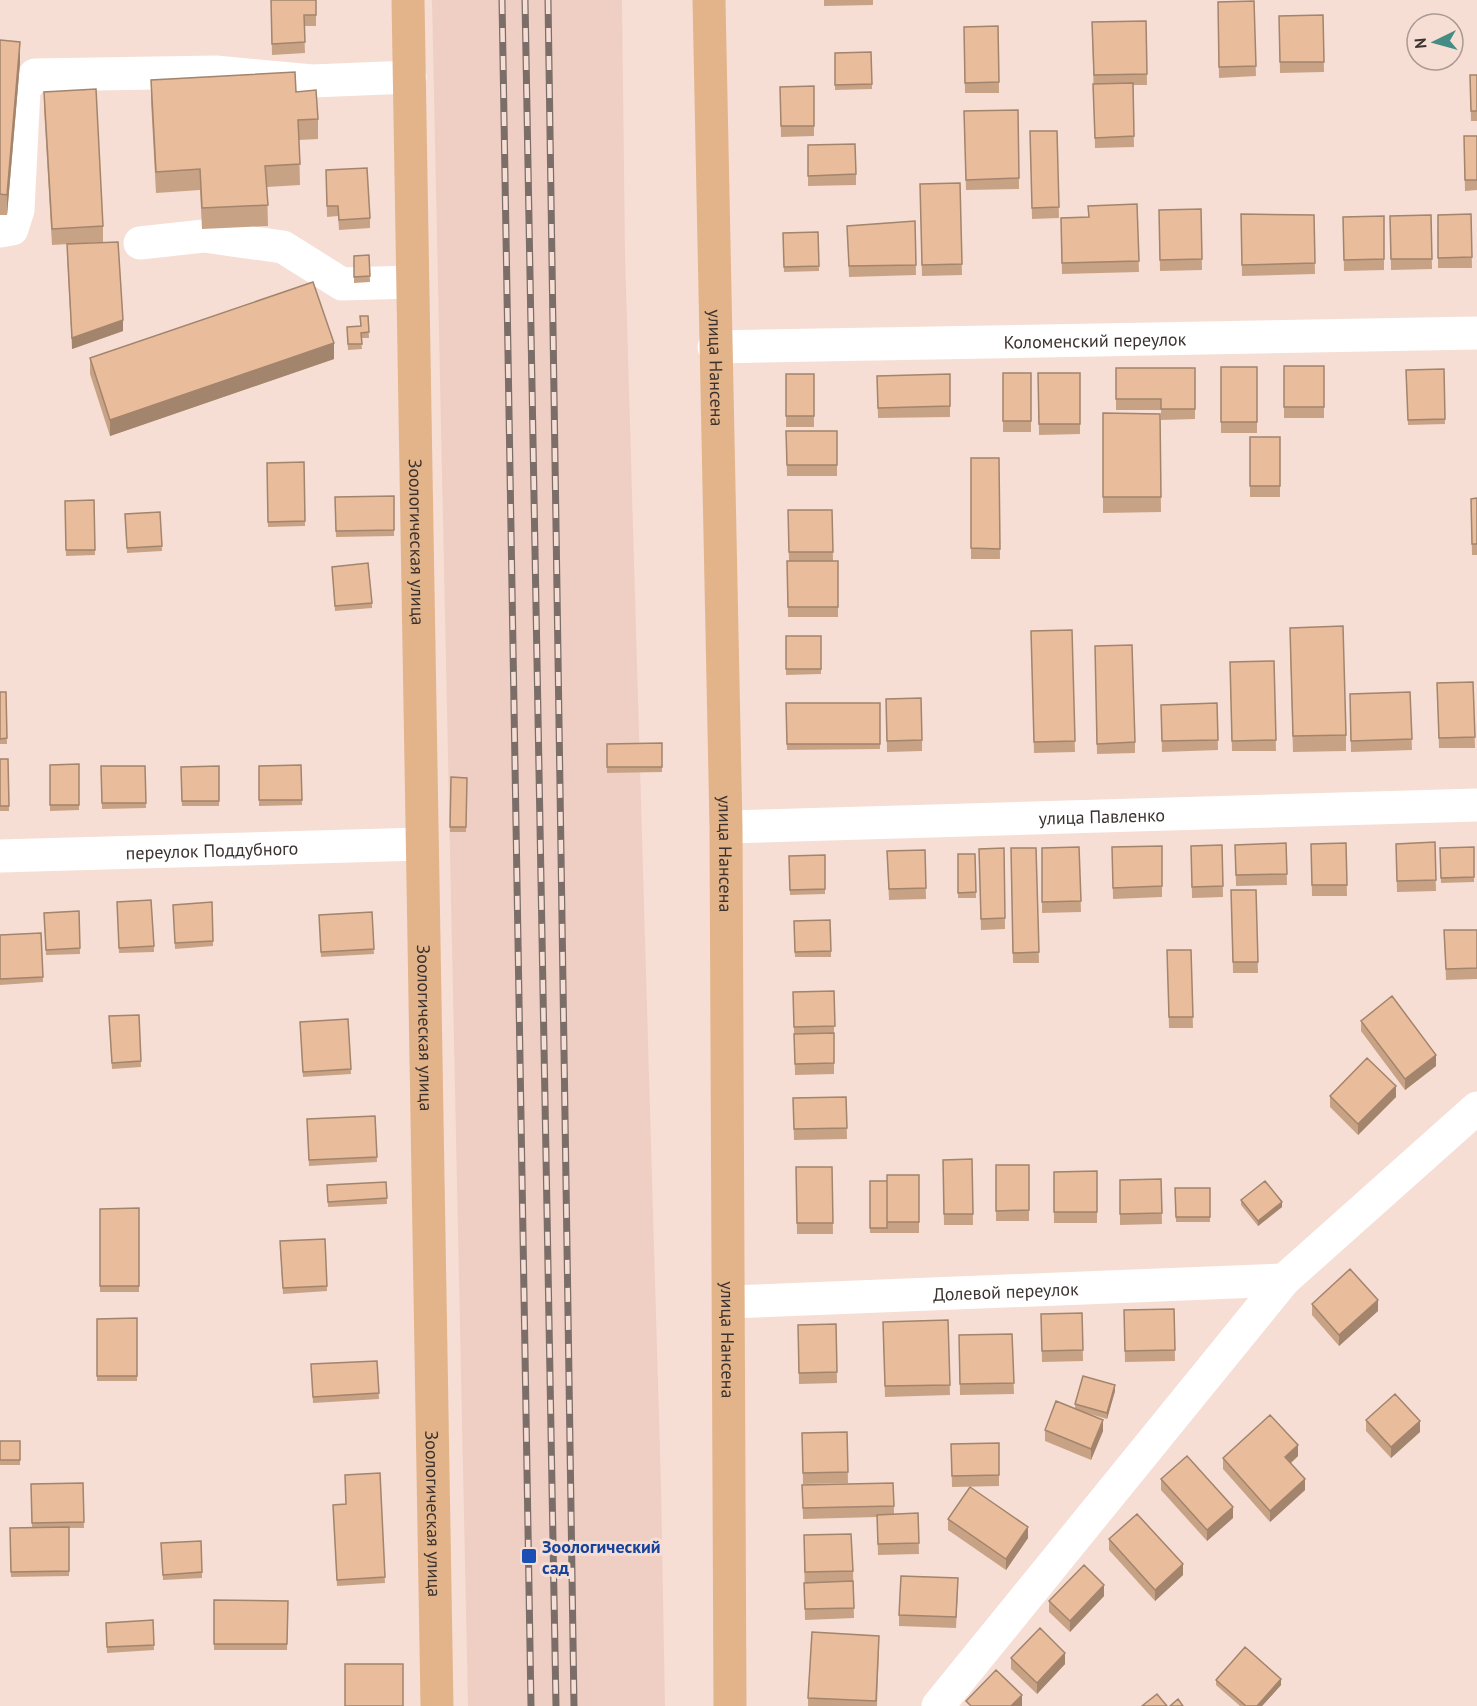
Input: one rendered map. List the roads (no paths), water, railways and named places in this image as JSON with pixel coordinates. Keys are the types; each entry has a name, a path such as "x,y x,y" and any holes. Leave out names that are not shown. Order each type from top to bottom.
{"main road":[{"path":"408,0 412,282"},
{"name":"улица Нансена","path":"709,0 714,347 726,827 730,1706"},
{"name":"Зоологическая улица","path":"412,282 437,1706"}],"street":[{"path":"0,231 12,229 18,210 24,89 35,75 216,72 312,81 410,77"},
{"path":"140,243 204,236 283,247 342,284 412,282"},
{"name":"Коломенский переулок","path":"714,347 1477,333"},
{"name":"улица Павленко","path":"726,827 1477,805"},
{"name":"переулок Поддубного","path":"0,856 421,844"},
{"path":"938,1706 1284,1280 1477,1108"},
{"name":"Долевой переулок","path":"729,1302 1284,1280"}],"railway":[{"path":"502,0 531,1706"},
{"path":"525,0 556,1706"},
{"path":"548,0 574,1706"}],"place":[{"name":"Зоологический сад","path":"529,1556"}]}
